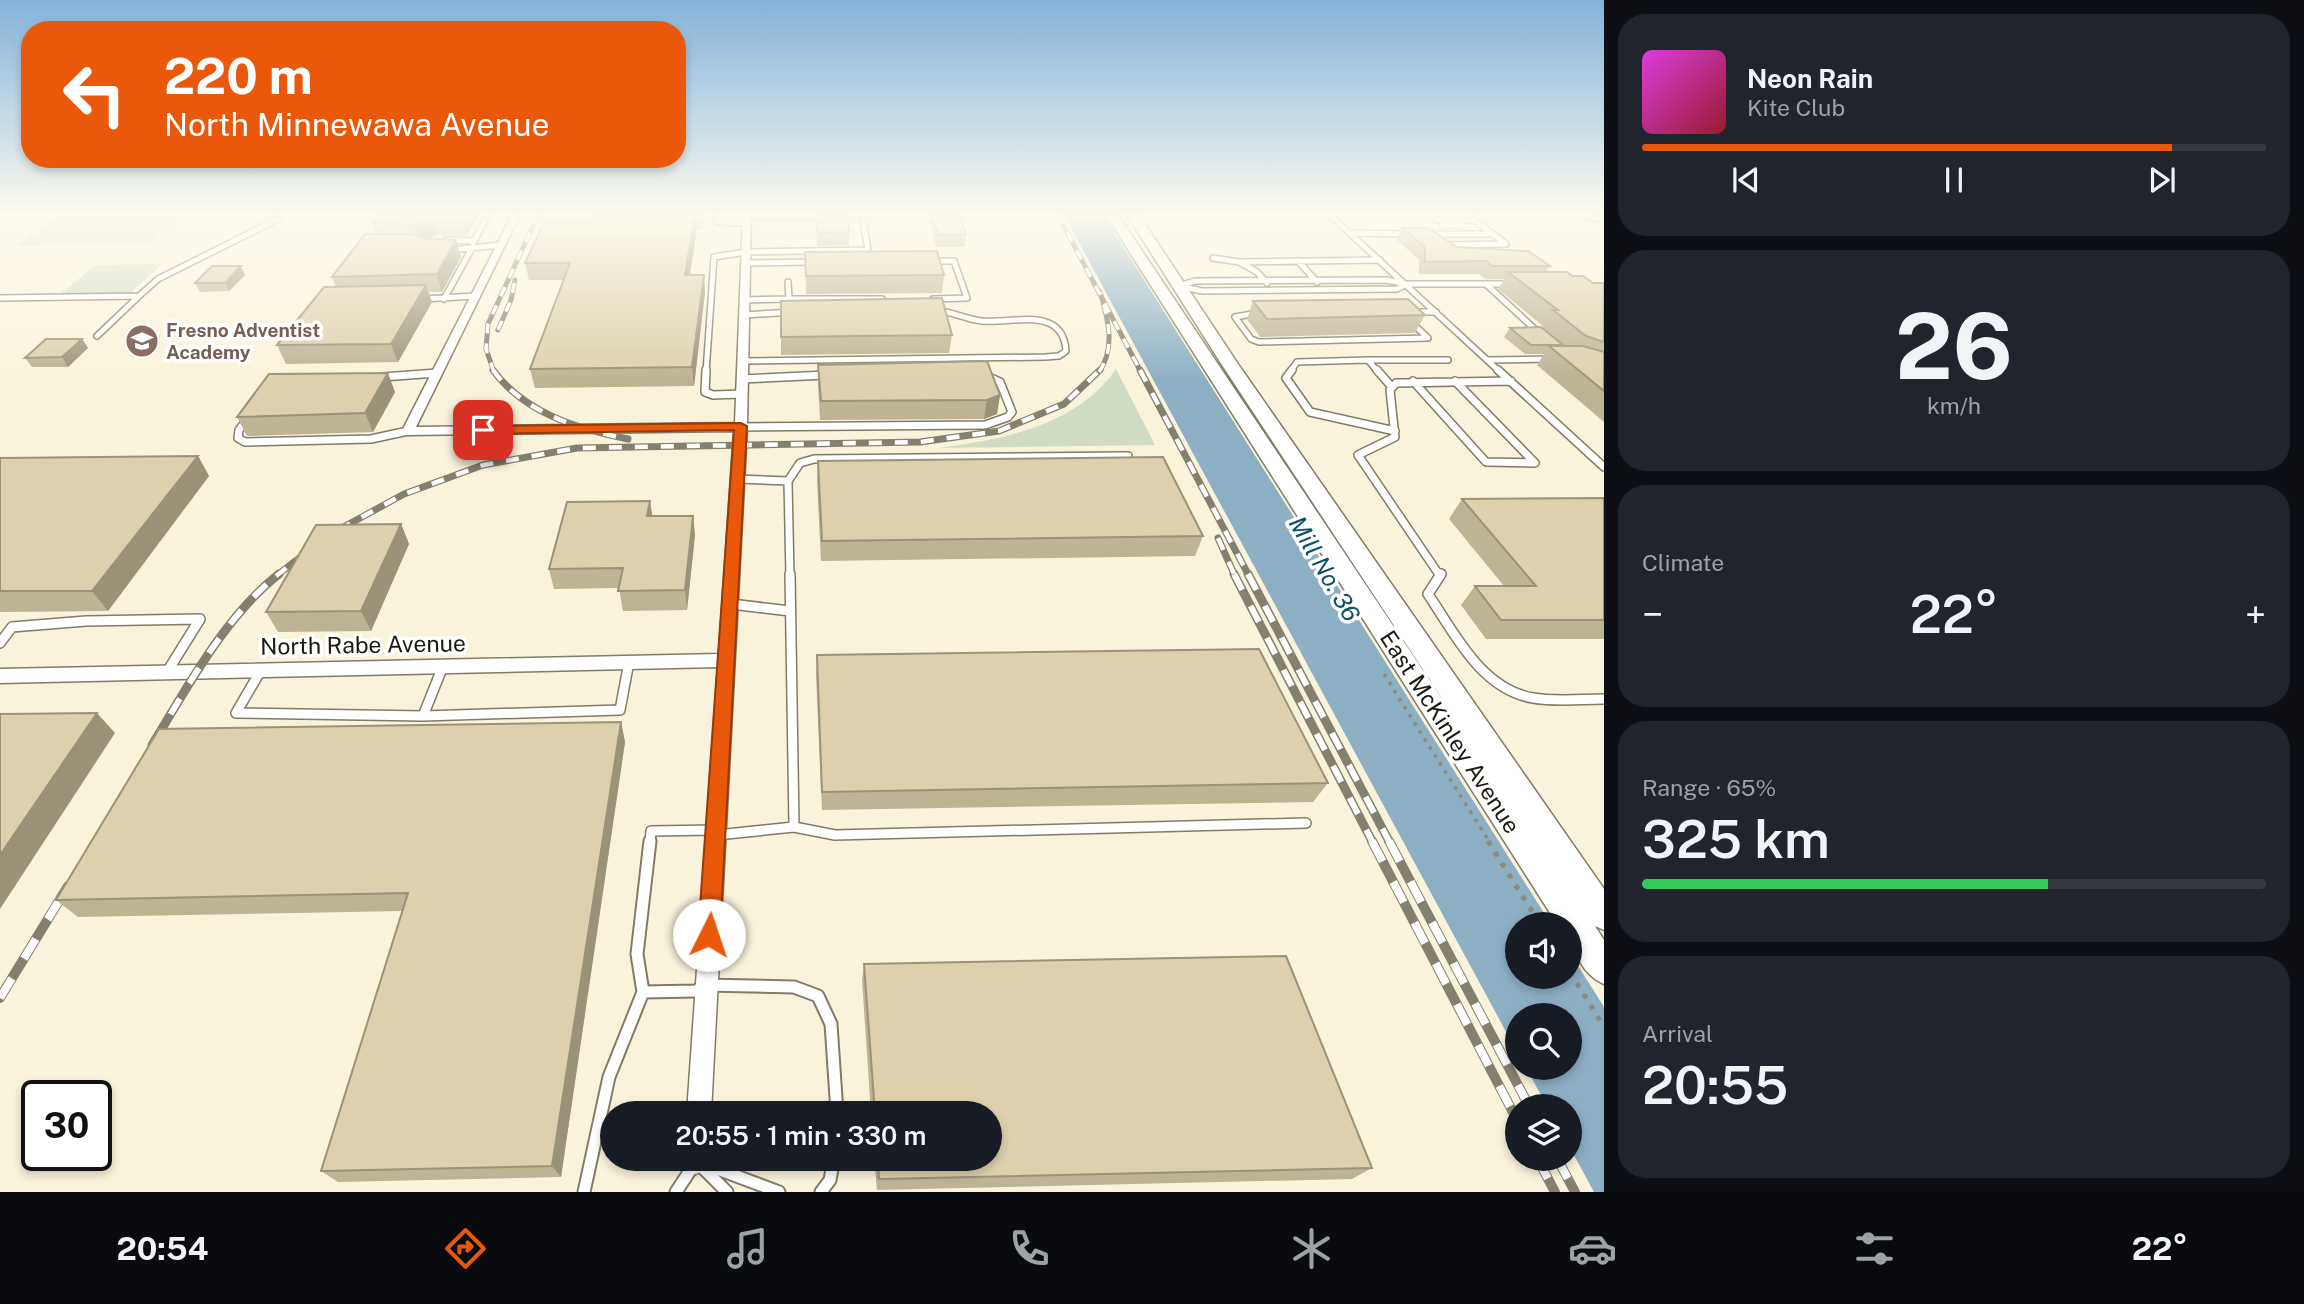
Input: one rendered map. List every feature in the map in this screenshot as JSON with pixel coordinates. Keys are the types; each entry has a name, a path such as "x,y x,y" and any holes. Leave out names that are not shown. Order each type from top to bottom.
{"main road":[{"name":"East McKinley Avenue","path":"1157,271 1604,915"},
{"name":"East McKinley Avenue","path":"1163,271 1169,286 1604,968"}],"street":[{"path":"489,271 408,431 741,426"},
{"path":"700,1101 741,426 745,271"},
{"name":"North Rabe Avenue","path":"0,676 728,660"}],"lane":[{"path":"97,336 158,279 175,271"},
{"path":"444,299 459,271"},
{"path":"713,271 705,392 713,395 742,386 840,375"},
{"path":"926,299 967,298 957,271"},
{"path":"1255,271 1273,290"},
{"path":"1307,271 1324,290"},
{"path":"1391,271 1604,467"},
{"path":"1169,286 1195,282 1315,280 1387,280 1406,285 1526,284"},
{"path":"788,282 789,299"},
{"path":"1486,284 1543,336"},
{"path":"1169,286 1202,291 1397,289 1406,285"},
{"path":"0,298 139,296"},
{"path":"418,299 476,296"},
{"path":"744,307 789,299 886,299"},
{"path":"744,307 799,312"},
{"path":"743,360 1045,357 1059,356 1066,351 1068,341 1061,328 1049,322 983,321 958,313 930,310"},
{"path":"1263,313 1235,317 1251,339 1425,340 1427,338 1401,312 1436,312"},
{"path":"1488,360 1558,359"},
{"path":"1368,360 1391,386 1395,437 1358,455 1358,459 1441,574 1428,594 1482,669 1498,684 1531,698 1604,699"},
{"path":"1395,431 1310,412 1286,378 1297,362 1448,360"},
{"path":"378,377 437,373"},
{"path":"741,426 985,425 1008,417 1012,412 1002,382 996,376 972,374"},
{"path":"1413,382 1486,463 1535,463 1455,381"},
{"path":"1391,386 1413,382 1511,381"},
{"path":"255,409 239,430 238,439 245,442 353,440 408,431"},
{"path":"793,827 788,481 800,463 814,459 1128,456"},
{"path":"738,478 788,481"},
{"path":"731,604 790,611"},
{"path":"0,643 12,627 86,621 200,619 167,672"},
{"path":"261,670 236,713 424,716 620,710 629,662"},
{"path":"424,716 443,666"},
{"path":"584,1192 609,1077 643,992 637,954 650,831 716,833 793,827 835,835 1306,824"},
{"path":"643,992 696,990 705,985 794,986 818,996 831,1024 836,1101"},
{"path":"676,1192 689,1171"},
{"path":"707,1171 727,1192"},
{"path":"725,1171 779,1192"},
{"path":"821,1192 830,1180 832,1171"}],"path":[{"path":"1581,989 1604,1027"}],"green space":[{"path":"89,271 155,271 130,293 60,294"},
{"path":"1116,369 1155,445 939,448 1013,434 1060,417 1100,388"}],"water":[{"name":"Mill No. 36","path":"1094,271 1138,271 1543,912 1505,912 1505,989 1582,989 1582,972 1604,1007 1604,1192 1594,1192 1582,1170 1582,1094 1540,1094 1533,1080 1582,1080 1582,1003 1505,1003 1505,1030"}],"building":[{"path":"207,271 237,271 225,283 195,283"},
{"path":"337,271 439,271 437,274 332,277"},
{"path":"567,271 686,271 685,275 704,275 692,367 530,369"},
{"path":"806,271 943,271 944,275 806,276"},
{"path":"1508,272 1567,272 1572,276 1583,276 1593,283 1604,283 1604,342 1586,336 1553,310 1558,310"},
{"path":"426,285 391,344 277,345 324,287"},
{"path":"942,298 952,335 781,337 781,301"},
{"path":"1408,299 1425,315 1267,319 1253,301"},
{"path":"1541,327 1563,345 1531,345 1510,328"},
{"path":"46,339 82,339 62,357 25,358"},
{"path":"1549,346 1583,346 1604,352 1604,391"},
{"path":"987,361 1000,395 987,400 821,401 818,365"},
{"path":"388,373 365,413 237,417 269,374"},
{"path":"198,456 92,591 0,591 0,458"},
{"path":"1163,457 1203,536 822,541 818,461"},
{"path":"1604,498 1604,620 1501,620 1475,586 1536,586 1462,499"},
{"path":"650,501 647,516 693,516 685,590 618,591 623,568 549,569 567,502"},
{"path":"401,524 361,611 266,612 316,525"},
{"path":"1259,649 1328,783 822,792 817,655"},
{"path":"97,713 0,855 0,714"},
{"path":"621,722 552,1166 321,1171 408,893 56,900 159,729"},
{"path":"1286,956 1372,1168 879,1179 879,1171 1002,1171 1002,1101 874,1101 864,964"}],"railway":[{"path":"494,371 486,349 488,324 512,271"},
{"path":"1087,271 1101,297"},
{"path":"498,330 511,300 515,280"},
{"path":"1100,292 1101,297"},
{"path":"1099,372 1109,343 1108,322 1101,297"},
{"path":"1101,297 1141,372"},
{"path":"276,576 329,535 404,494 483,465 577,448 920,442 999,431 1064,404 1100,370"},
{"path":"1140,370 1249,576"},
{"path":"494,371 520,398 553,417 628,439"},
{"path":"1218,538 1235,576"},
{"path":"152,745 224,632 259,591 279,574"},
{"path":"1248,574 1390,843"},
{"path":"1235,576 1373,843"},
{"path":"1372,841 1505,1097"},
{"path":"1389,841 1523,1094"},
{"path":"0,998 68,886"},
{"path":"1544,1171 1555,1192"},
{"path":"1564,1171 1575,1192"}],"place":[{"name":"Fresno Adventist Academy","path":"142,341"}],"route":[{"path":"483,430 741,426 709,935"}]}
